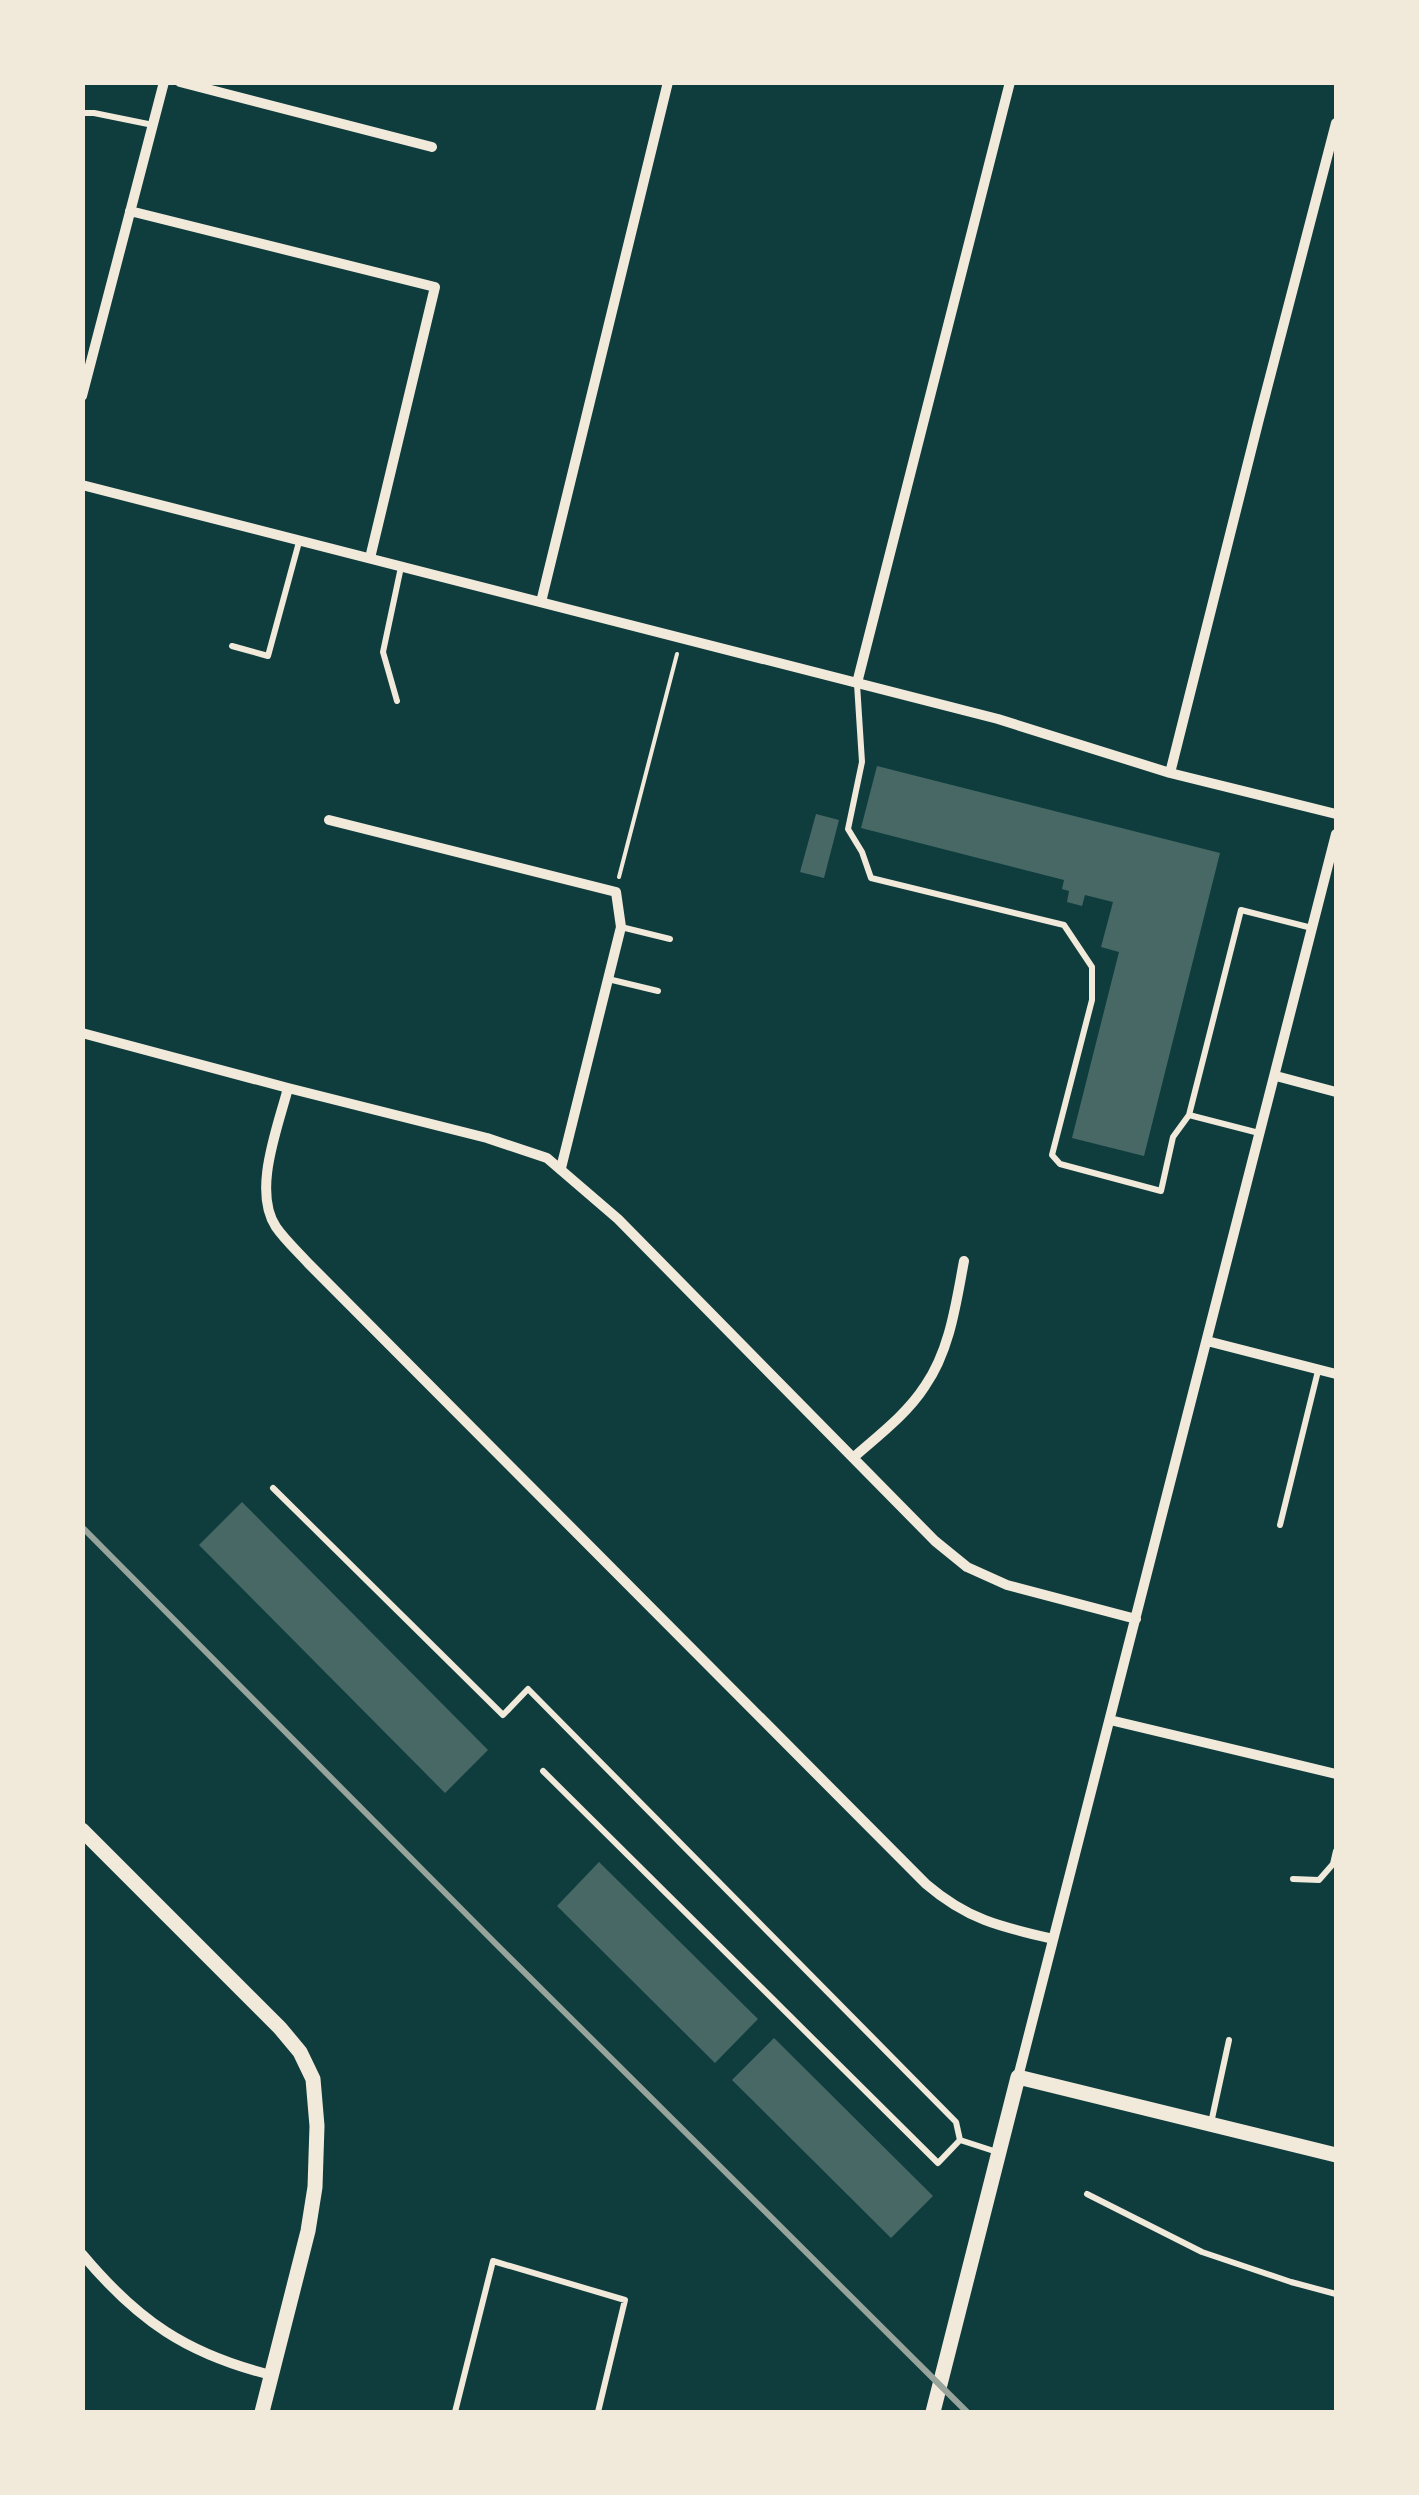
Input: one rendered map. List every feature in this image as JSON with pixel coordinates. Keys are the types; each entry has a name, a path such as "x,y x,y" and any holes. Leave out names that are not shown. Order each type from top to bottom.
{"street":[{"path":"82,396 164,82"},
{"path":"180,82 432,147"},
{"path":"541,602 668,82"},
{"path":"857,683 1010,82"},
{"path":"1170,773 1336,122"},
{"path":"130,211 436,287 370,558"},
{"path":"82,485 998,719 1170,773 1336,814"},
{"path":"329,820 616,892 621,927 562,1168"},
{"path":"933,2412 1336,834"},
{"path":"82,1033 536,1153 562,1168 631,1231 935,1541 967,1567 1007,1584 1136,1620"},
{"path":"1276,1076 1336,1092"},
{"path":"288,1088 265,1192 276,1227 926,1884 967,1914 995,1926 1053,1939"},
{"path":"854,1458 914,1401 931,1376 947,1337 964,1261"},
{"path":"1207,1341 1336,1374"},
{"path":"1110,1720 1336,1774"},
{"path":"82,1830 280,2028 300,2052 313,2079 317,2126 315,2187 308,2231 262,2412"},
{"path":"1018,2077 1336,2154"},
{"path":"82,2254 103,2279 158,2328 216,2358 272,2375"}],"lane":[{"path":"82,113 94,112 153,126"},
{"path":"232,646 268,656 300,540"},
{"path":"398,701 383,652 401,566"},
{"path":"857,683 862,762 848,829 862,852 870,878 1064,925 1092,968 1092,1000 1052,1155 1060,1164 1161,1192 1173,1137 1189,1116 1241,910 1314,928"},
{"path":"621,927 670,938"},
{"path":"608,979 658,991"},
{"path":"1189,1116 1260,1134"},
{"path":"1280,1525 1318,1369"},
{"path":"274,1488 503,1715 528,1689 956,2122 960,2140"},
{"path":"543,1771 938,2162 960,2140"},
{"path":"1294,1879 1318,1880 1333,1864 1336,1851"},
{"path":"1210,2124 1229,2040"},
{"path":"960,2140 998,2153"},
{"path":"1087,2194 1202,2252 1336,2294"},
{"path":"455,2412 493,2260 625,2300 598,2412"}],"path":[{"path":"616,892 681,638"}],"building":[{"path":"877,766 1220,853 1144,1156 1072,1138 1119,952 1101,947 1113,902 1085,895 1082,906 1067,902 1069,891 1062,889 1064,880 861,828"},
{"path":"816,814 839,820 824,878 800,872"},
{"path":"242,1502 488,1750 445,1793 199,1545"},
{"path":"599,1862 758,2019 715,2063 557,1906"},
{"path":"774,2038 933,2196 891,2238 732,2080"}],"railway":[{"path":"82,1527 967,2412"}]}
